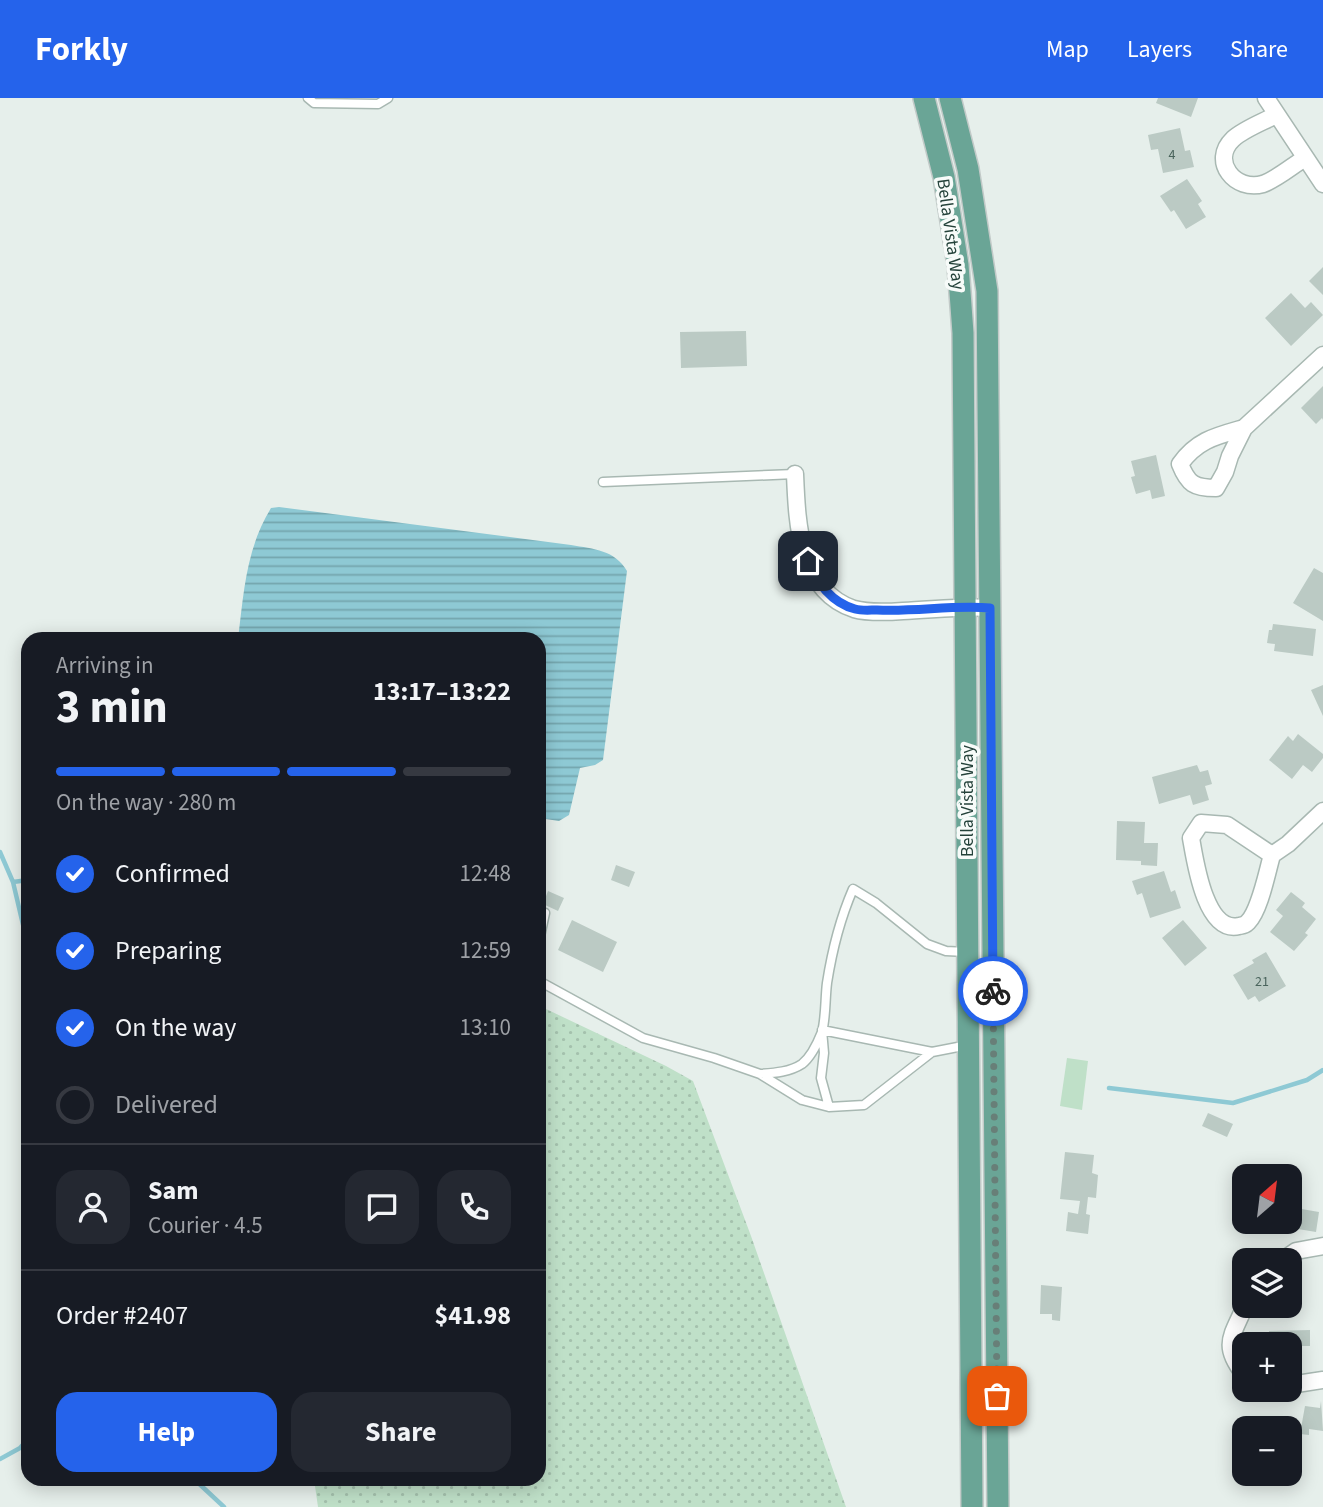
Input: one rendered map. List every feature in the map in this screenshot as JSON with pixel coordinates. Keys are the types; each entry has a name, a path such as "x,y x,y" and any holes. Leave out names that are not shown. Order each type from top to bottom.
{"main road":[{"name":"Bella Vista Way","path":"924,98 944,177 958,265 962,333 972,1507"},
{"name":"Bella Vista Way","path":"950,98 968,169 987,291 998,1507"}],"street":[{"path":"1266,98 1323,184"},
{"path":"1276,115 1232,140 1224,158 1226,169 1233,179 1248,185 1263,184 1305,158"},
{"path":"1244,428 1323,355"},
{"path":"795,474 797,516 803,547 813,575 831,596 855,609 901,611 966,606 990,608"},
{"path":"1272,855 1227,825 1200,823 1195,829 1191,838 1196,871 1205,896 1216,917 1223,924 1232,928 1246,924 1253,915 1272,855 1288,844 1323,811"},
{"path":"1302,1250 1323,1246"},
{"path":"1232,1335 1229,1349 1232,1354"},
{"path":"1302,1383 1323,1380"}],"lane":[{"path":"308,98 314,103 378,104 388,98"},
{"path":"603,482 795,474"},
{"path":"829,1107 821,1078 824,1053 822,1030 833,949 843,912 853,889 876,903 927,944 946,951 969,952"},
{"path":"546,985 643,1038 760,1074 802,1100 829,1107 864,1105 932,1052"},
{"path":"822,1030 932,1052 968,1045"},
{"path":"760,1074 782,1072 803,1063 822,1030"}],"green space":[{"path":"546,1009 693,1081 751,1236 846,1507 318,1507 315,1486 546,1486"},
{"path":"1067,1058 1088,1061 1082,1110 1060,1106"}],"water":[{"path":"271,508 580,546 610,555 622,564 627,571 603,760 580,768 569,815 559,821 546,819 546,632 239,632 251,555"}],"building":[{"path":"1158,98 1198,98 1191,117 1156,103"},
{"path":"1180,128 1185,151 1190,150 1194,167 1163,173 1158,149 1151,150 1148,135"},
{"path":"1187,179 1202,201 1198,204 1206,217 1186,229 1174,210 1171,212 1160,196"},
{"path":"1323,267 1323,295 1309,281"},
{"path":"1291,293 1305,308 1311,302 1323,315 1291,346 1265,318"},
{"path":"746,331 747,366 681,368 680,332"},
{"path":"1323,386 1323,420 1322,418 1316,424 1301,408"},
{"path":"1156,455 1165,496 1152,499 1150,490 1136,494 1131,477 1135,476 1131,461"},
{"path":"1314,568 1323,573 1323,621 1293,603"},
{"path":"1273,624 1316,629 1313,656 1274,651 1275,644 1267,643"},
{"path":"1323,685 1323,716 1311,690"},
{"path":"1298,734 1323,754 1323,758 1312,772 1303,765 1292,779 1269,760 1288,736 1293,741"},
{"path":"1197,765 1200,772 1208,770 1212,784 1205,786 1209,800 1193,805 1190,795 1159,804 1152,777"},
{"path":"1117,821 1145,822 1144,843 1158,843 1157,866 1141,865 1141,861 1116,860"},
{"path":"616,865 635,872 629,887 611,880"},
{"path":"1164,871 1171,892 1175,890 1181,908 1150,918 1142,893 1137,895 1132,881"},
{"path":"548,891 564,898 558,911 546,905"},
{"path":"1291,892 1305,903 1302,907 1316,919 1305,933 1308,935 1294,951 1270,932 1283,916 1276,910"},
{"path":"572,920 617,942 603,972 558,950"},
{"path":"1183,920 1207,948 1185,966 1162,938"},
{"path":"1266,952 1286,986 1259,1002 1255,996 1248,1000 1233,975 1254,963 1252,960"},
{"path":"1208,1113 1233,1124 1227,1137 1202,1126"},
{"path":"1065,1152 1094,1155 1092,1173 1098,1175 1096,1198 1088,1197 1088,1234 1066,1231 1068,1212 1078,1214 1080,1201 1060,1199"},
{"path":"1302,1209 1319,1212 1316,1232 1302,1230"},
{"path":"1041,1285 1062,1287 1060,1321 1052,1320 1052,1314 1040,1314"},
{"path":"1310,1330 1310,1346 1302,1346 1302,1332 1269,1331"},
{"path":"1321,1401 1323,1431 1309,1429 1309,1435 1302,1434 1305,1406 1320,1408"}],"waterway":[{"path":"0,852 13,882 21,916"},
{"path":"13,882 21,881"},
{"path":"1109,1088 1233,1103 1307,1080 1323,1070"},
{"path":"0,1459 21,1447"},
{"path":"202,1486 224,1507"}],"way so far":[{"path":"993,991 997,1396"}],"route":[{"path":"808,561 813,575 831,596 855,609 901,611 966,606 990,608 993,991"}]}
